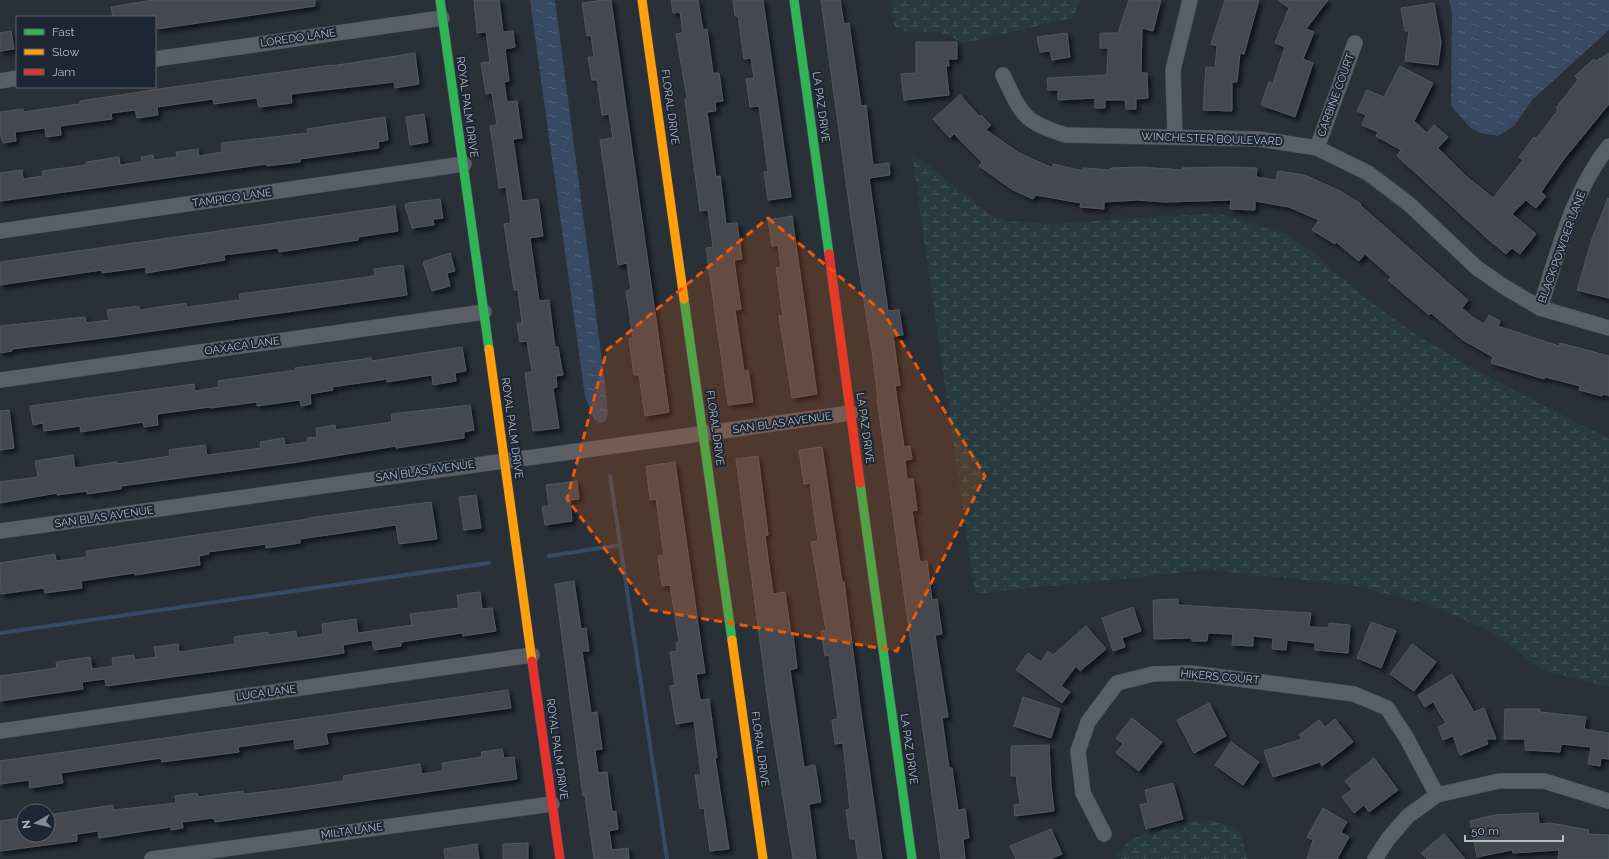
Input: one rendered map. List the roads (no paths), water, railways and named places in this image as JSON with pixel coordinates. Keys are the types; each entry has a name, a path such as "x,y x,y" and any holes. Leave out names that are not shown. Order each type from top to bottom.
{"street":[{"name":"ROYAL PALM DRIVE","path":"440,0 552,804 559,840 560,859"},
{"name":"FLORAL DRIVE","path":"642,0 763,859"},
{"name":"LA PAZ DRIVE","path":"794,0 912,859"},
{"path":"1175,136 1173,70 1190,0"},
{"name":"LOREDO LANE","path":"156,59 442,18"},
{"name":"CARBINE COURT","path":"1317,148 1355,43"},
{"name":"WINCHESTER BOULEVARD","path":"1003,75 1020,110 1032,121 1044,128 1066,135 1175,136 1259,139 1317,148 1368,173 1409,204 1477,268 1503,286 1540,308 1609,328"},
{"path":"0,81 16,78"},
{"name":"BLACK POWDER LANE","path":"1540,308 1569,221 1582,189 1597,160 1609,146"},
{"name":"TAMPICO LANE","path":"0,231 464,164"},
{"name":"OAXACA LANE","path":"0,380 484,312"},
{"name":"SAN BLAS AVENUE","path":"0,531 851,413"},
{"name":"LUCA LANE","path":"0,731 532,655"},
{"name":"HIKERS COURT","path":"1104,834 1083,793 1078,751 1088,722 1117,683 1153,674 1191,673 1266,682 1354,694 1374,702 1387,708 1406,737 1437,795"},
{"path":"1375,859 1388,838 1408,816 1437,795 1499,781 1544,781 1609,801"},
{"name":"MILTA LANE","path":"152,859 552,804"}],"water":[{"path":"530,0 555,0 606,391 608,415 605,422 600,423 594,419 585,396"},
{"path":"1449,0 1609,0 1609,30 1532,100 1514,126 1498,136 1481,133 1471,128 1451,106 1452,12"}],"waterway":[{"path":"610,476 667,859"},
{"path":"549,556 620,545"},
{"path":"0,633 489,563"}]}
